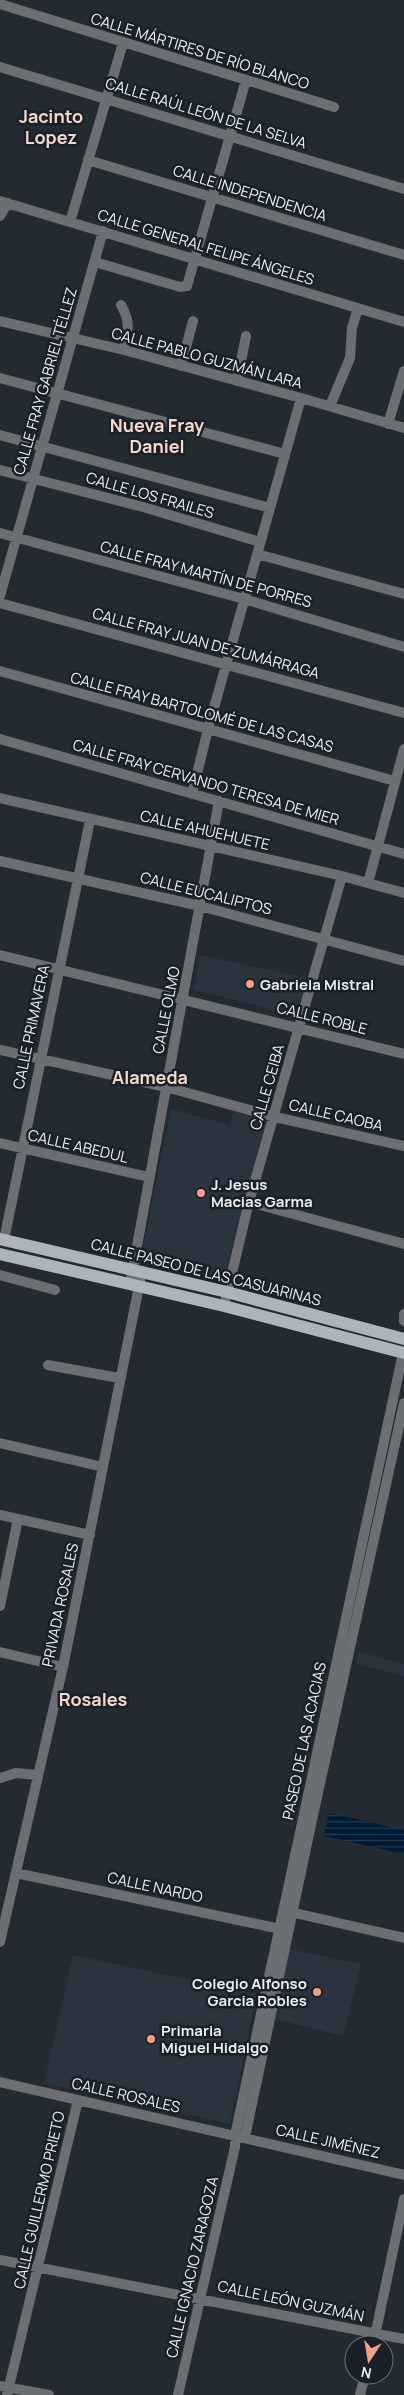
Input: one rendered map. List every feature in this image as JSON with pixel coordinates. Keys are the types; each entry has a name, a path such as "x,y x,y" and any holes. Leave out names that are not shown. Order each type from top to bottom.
{"main road":[{"name":"CALLE PASEO DE LAS CASUARINAS","path":"2,1239 227,1292 404,1339"},
{"name":"CALLE PASEO DE LAS CASUARINAS","path":"0,1254 224,1306 404,1352"}],"street":[{"name":"CALLE MÁRTIRES DE RÍO BLANCO","path":"0,4 334,108"},
{"path":"70,222 123,43"},
{"name":"CALLE RAÚL LEÓN DE LA SELVA","path":"0,67 404,189"},
{"path":"95,262 184,287 189,283 246,80"},
{"name":"CALLE INDEPENDENCIA","path":"88,160 404,255"},
{"path":"0,216 4,202"},
{"name":"CALLE GENERAL FELIPE ÁNGELES","path":"4,202 404,322"},
{"name":"CALLE FRAY GABRIEL TÉLLEZ","path":"0,596 15,537 103,231"},
{"path":"121,305 127,316 128,324 124,350"},
{"path":"330,406 350,358 352,328 358,308"},
{"name":"CALLE PABLO GUZMÁN LARA","path":"0,321 124,350 404,428"},
{"path":"181,366 193,321"},
{"path":"237,381 246,336"},
{"path":"388,424 404,371"},
{"path":"0,378 285,454"},
{"path":"192,794 208,729 301,398"},
{"path":"0,435 270,508"},
{"name":"CALLE LOS FRAILES","path":"0,470 260,542"},
{"name":"CALLE FRAY MARTÍN DE PORRES","path":"0,533 244,599 404,647"},
{"path":"257,554 404,594"},
{"name":"CALLE FRAY JUAN DE ZUMÁRRAGA","path":"0,602 404,712"},
{"name":"CALLE FRAY BARTOLOMÉ DE LAS CASAS","path":"0,671 395,781"},
{"name":"CALLE FRAY CERVANDO TERESA DE MIER","path":"0,739 404,854"},
{"path":"368,883 404,749"},
{"name":"CALLE AHUEHUETE","path":"0,798 342,876 404,893"},
{"name":"CALLE OLMO","path":"135,1285 149,1177 184,1000 219,801"},
{"name":"CALLE PRIMAVERA","path":"2,1239 90,820"},
{"name":"CALLE EUCALIPTOS","path":"0,861 200,906 404,961"},
{"name":"CALLE CEIBA","path":"224,1306 249,1202 275,1117 342,876"},
{"name":"CALLE ROBLE","path":"0,955 404,1054"},
{"name":"CALLE CAOBA","path":"0,1050 166,1087 275,1117 404,1146"},
{"name":"CALLE ABEDUL","path":"0,1143 149,1177"},
{"path":"249,1202 404,1244"},
{"path":"0,1275 55,1290"},
{"name":"PRIVADA ROSALES","path":"0,1942 5,1902 16,1873 90,1535 135,1285"},
{"path":"404,1314 404,1321"},
{"name":"PASEO DE LAS ACACIAS","path":"240,2136 404,1352"},
{"path":"48,1365 119,1378"},
{"name":"PASEO DE LAS ACACIAS","path":"288,1911 404,1403"},
{"path":"0,1443 103,1467"},
{"path":"0,1515 90,1535"},
{"path":"0,1606 3,1572 18,1519"},
{"path":"0,1652 62,1667"},
{"path":"0,1778 16,1773 37,1775"},
{"name":"CALLE NARDO","path":"16,1873 284,1930"},
{"path":"288,1911 404,1938"},
{"name":"CALLE ROSALES","path":"0,2082 240,2136"},
{"name":"CALLE GUILLERMO PRIETO","path":"5,2390 38,2268 78,2100"},
{"name":"CALLE IGNACIO ZARAGOZA","path":"178,2395 235,2146 240,2136"},
{"name":"CALLE JIMÉNEZ","path":"240,2136 404,2175"},
{"path":"376,2333 404,2199"},
{"name":"CALLE LEÓN GUZMÁN","path":"0,2260 404,2339"},
{"path":"5,2390 49,2395"}],"shaded area":[{"name":"Gabriela Mistral","path":"200,955 307,978 296,1015 194,990"},
{"name":"J. Jesus Macias Garma","path":"171,1109 230,1125 233,1111 267,1119 223,1281 140,1261"},
{"path":"359,1652 404,1664 404,1676 356,1664"},
{"name":"Colegio Alfonso Garcia Robles","path":"289,1949 361,1964 343,2036 275,2019"},
{"name":"Primaria Miguel Hidalgo","path":"73,1955 257,1994 230,2124 44,2083"}],"water":[{"path":"329,1813 404,1830 404,1854 324,1836"}],"place":[{"name":"Gabriela Mistral","path":"250,984"},
{"name":"J. Jesus Macias Garma","path":"201,1193"},
{"name":"Colegio Alfonso Garcia Robles","path":"317,1992"},
{"name":"Primaria Miguel Hidalgo","path":"151,2039"}],"district":[{"name":"Jacinto Lopez","path":"51,126"},
{"name":"Nueva Fray Daniel","path":"157,435"},
{"name":"Alameda","path":"150,1077"},
{"name":"Rosales","path":"93,1699"}]}
